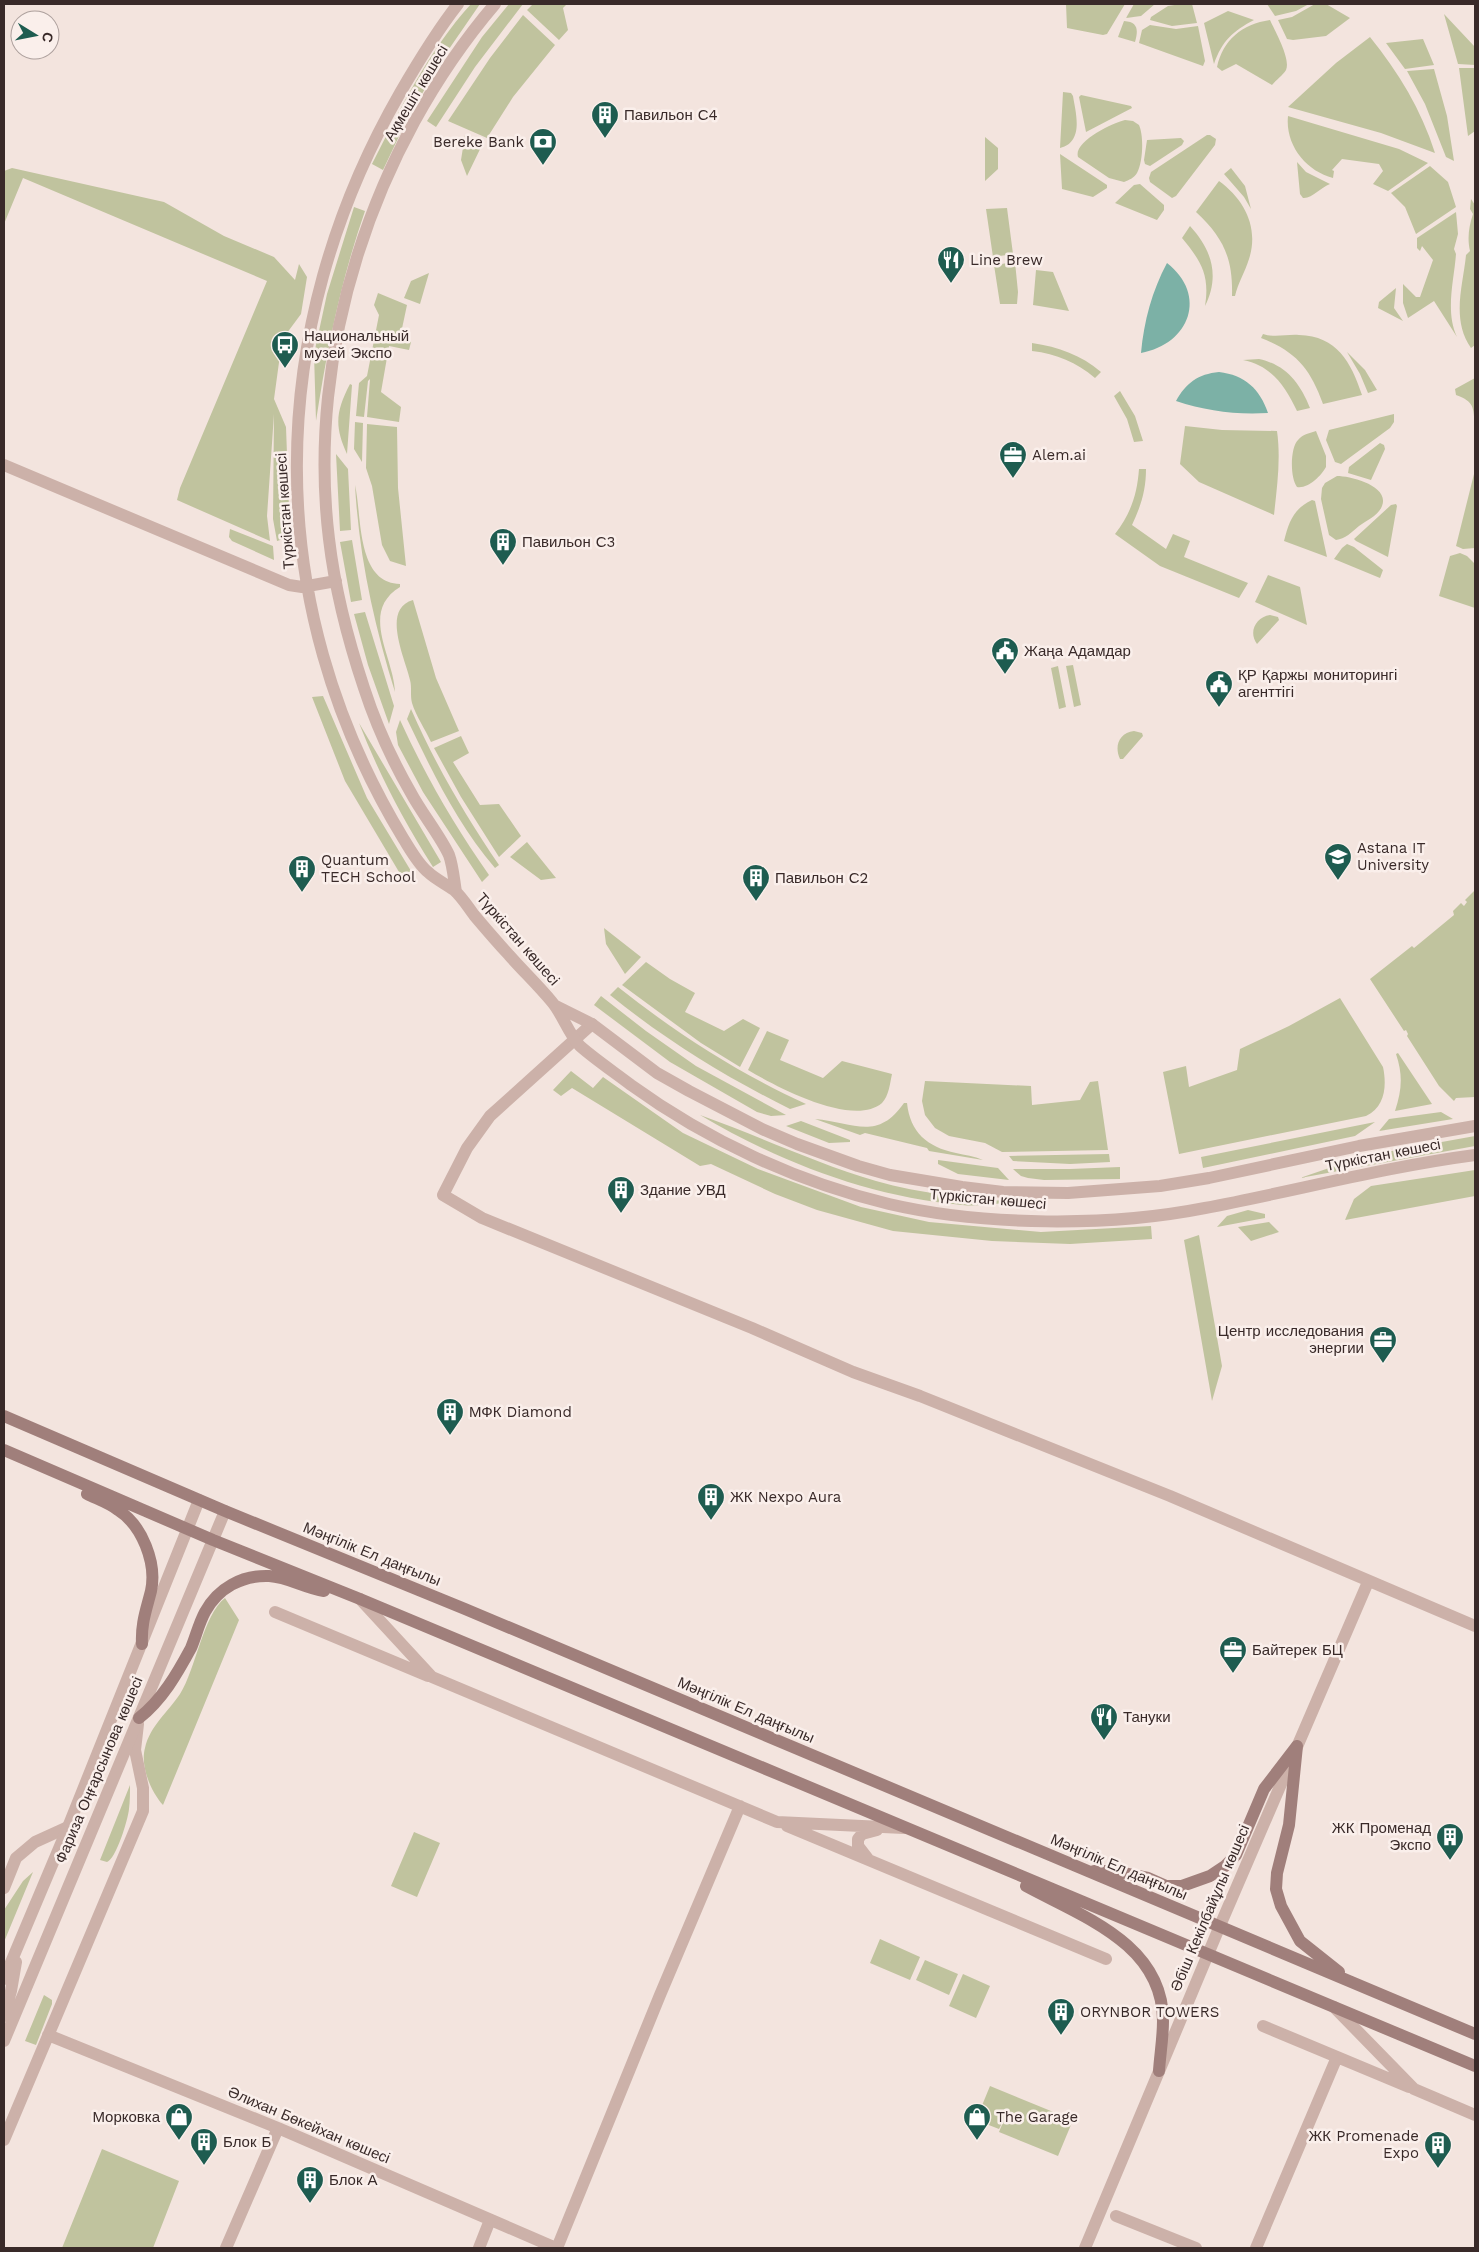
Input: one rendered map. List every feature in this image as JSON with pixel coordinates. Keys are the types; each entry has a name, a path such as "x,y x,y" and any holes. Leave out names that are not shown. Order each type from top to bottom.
{"main road":[{"name":"Мәңгілік Ел даңғылы","path":"4,1416 225,1511 465,1609 1219,1928 1475,2034"},
{"path":"4,1450 213,1540 360,1599 1475,2066"},
{"path":"43,1466 74,1487 119,1510 133,1523 144,1541 150,1562 151,1589 141,1625 142,1644"},
{"path":"138,1718 153,1707 165,1692 192,1645 210,1605 221,1592 239,1580 250,1576 270,1576 318,1590 348,1594"},
{"path":"1089,1872 1113,1871 1148,1878 1166,1886 1182,1886 1214,1874 1236,1855 1264,1789 1297,1746"},
{"path":"1297,1746 1289,1824 1277,1873 1276,1888 1281,1906 1300,1941 1354,1983"},
{"path":"981,1859 1111,1932 1130,1947 1148,1966 1155,1979 1163,2020 1159,2071"}],"street":[{"name":"Ақмешіт көшесі","path":"355,184 388,114 435,34 458,4"},
{"name":"Ақмешіт көшесі","path":"375,205 404,141 439,80 476,27 495,4"},
{"name":"Түркістан көшесі","path":"355,184 331,245 312,317 300,397 297,440 298,504 307,586 331,681 354,744 403,837 425,871 456,892 489,932 556,1006 574,1040 603,1065 641,1092 670,1111 736,1148 770,1164 830,1186 890,1204 929,1211 1033,1220 1095,1220 1164,1214 1202,1209 1395,1168 1475,1155"},
{"name":"Түркістан көшесі","path":"375,205 349,284 337,339 326,433 326,493 329,538 336,581 355,660 376,721 411,792 448,855 456,892"},
{"path":"4,465 281,582 297,587 336,581"},
{"name":"Түркістан көшесі","path":"556,1006 592,1024 658,1073 709,1102 771,1132 858,1166 890,1175 962,1187 1003,1192 1060,1193 1099,1192 1160,1186 1209,1178 1359,1146 1475,1126"},
{"path":"592,1024 490,1116 467,1148 443,1196 482,1218 752,1328 853,1372 920,1396 1170,1496 1475,1626"},
{"name":"Фариза Оңғарсынова көшесі","path":"4,1979 68,1827 199,1500"},
{"name":"Фариза Оңғарсынова көшесі","path":"4,2041 225,1511"},
{"name":"Әбіш Кекілбайұлы көшесі","path":"1085,2248 1219,1928 1368,1582"},
{"path":"360,1599 432,1677"},
{"path":"276,1612 1106,1959"},
{"path":"4,2140 143,1810 143,1788 135,1750 138,1718"},
{"path":"556,2248 660,1994 740,1806"},
{"path":"777,1822 907,1828"},
{"path":"4,1888 16,1858 35,1842 68,1827"},
{"path":"868,1860 858,1846 858,1839 862,1834 868,1831 907,1828"},
{"path":"4,2016 12,1991 17,1947"},
{"path":"1334,2007 1414,2089"},
{"path":"1264,2026 1475,2114"},
{"name":"Әлихан Бөкейхан көшесі","path":"48,2035 278,2128 556,2248"},
{"path":"1256,2248 1337,2057"},
{"path":"226,2248 278,2128"},
{"path":"1116,2216 1196,2248"},
{"path":"479,2248 490,2220"}],"green space":[{"path":"471,4 480,4 438,65 402,130 383,170 372,164 416,81 442,41"},
{"path":"509,4 523,4 475,67 436,127 427,121 482,37"},
{"path":"533,4 567,4 563,8 568,30 559,40 527,10"},
{"path":"1066,4 1125,4 1107,34 1103,35 1067,28"},
{"path":"1134,4 1155,4 1141,16 1126,18"},
{"path":"1192,4 1197,23 1172,26 1150,20 1151,17 1168,6"},
{"path":"1267,4 1309,4 1296,11 1275,16"},
{"path":"1315,4 1326,4 1350,18 1326,36 1287,39 1278,20 1292,17"},
{"path":"1228,11 1254,20 1240,28 1229,38 1214,64 1204,23"},
{"path":"1444,14 1475,47 1475,65 1458,64"},
{"path":"523,15 555,45 513,97 487,138 448,121 490,58"},
{"path":"1270,20 1282,45 1287,65 1285,72 1272,85 1236,64 1222,71 1217,67 1224,49 1235,35 1251,25"},
{"path":"1124,21 1135,25 1137,34 1135,42 1118,37"},
{"path":"1150,25 1176,29 1198,26 1205,61 1203,66 1139,43 1142,30"},
{"path":"1370,37 1390,64 1416,106 1435,153 1381,133 1288,107 1336,63"},
{"path":"1423,39 1434,65 1405,69 1386,43"},
{"path":"1459,68 1475,68 1475,131 1468,136"},
{"path":"1434,69 1447,116 1454,161 1446,157 1425,104 1407,71"},
{"path":"1063,92 1071,93 1073,96 1077,126 1073,140 1068,145 1060,148"},
{"path":"1081,95 1131,106 1132,108 1086,132 1079,97"},
{"path":"1288,116 1399,149 1428,163 1388,191 1373,184 1383,171 1379,164 1342,159 1332,170 1334,171 1333,178 1323,175 1306,163 1294,147 1288,127"},
{"path":"1125,120 1133,121 1139,125 1142,136 1142,149 1141,162 1137,173 1133,178 1124,182 1109,178 1078,157 1078,151 1087,139 1111,125"},
{"path":"465,135 483,143 467,176 461,160"},
{"path":"1207,135 1216,139 1215,145 1176,196 1172,198 1150,182 1151,172"},
{"path":"985,137 998,148 998,169 985,181"},
{"path":"1181,138 1184,141 1182,145 1150,166 1145,164 1147,140"},
{"path":"1060,154 1107,185 1107,188 1093,197 1062,189"},
{"path":"1297,162 1306,172 1330,184 1310,197 1303,198 1300,194"},
{"path":"1430,166 1448,182 1456,207 1416,234 1405,207 1391,193"},
{"path":"12,168 164,202 224,236 274,257 295,280 299,264 307,277 301,314 284,337 283,333 274,399 286,427 290,537 277,541 273,519 274,414 267,516 270,541 177,500 180,488 267,281 23,178 4,224 4,171"},
{"path":"1231,168 1245,186 1251,209 1244,197 1224,174"},
{"path":"1219,181 1243,206 1251,226 1252,248 1235,296 1232,296 1231,271 1225,250 1214,231 1196,212"},
{"path":"1140,184 1164,205 1164,210 1157,220 1115,203 1134,185"},
{"path":"1471,199 1475,205 1475,345 1471,348 1461,326 1460,302 1466,255 1470,251 1469,232 1473,214 1470,209"},
{"path":"354,207 365,211 356,237 336,315 316,421 314,354 327,294"},
{"path":"1007,208 1013,254 993,257 986,209"},
{"path":"1456,212 1458,234 1454,249 1456,254 1452,285 1451,317 1457,337 1434,301 1408,318 1403,303 1403,284 1416,297 1420,297 1433,260 1422,246 1420,251 1417,248 1417,238"},
{"path":"1190,226 1204,244 1213,274 1210,295 1205,306 1205,277 1199,261 1182,238"},
{"path":"1015,262 1018,292 1017,304 1000,304 994,265"},
{"path":"1036,270 1053,272 1069,311 1033,305"},
{"path":"429,273 420,304 404,298 411,281"},
{"path":"1396,288 1394,308 1403,321 1378,308 1379,302"},
{"path":"378,293 407,305 400,338 411,342 409,350 389,346 381,392 401,407 399,422 367,417 370,379 368,381 364,417 356,416 359,383 367,376 379,315 374,305"},
{"path":"1263,334 1312,337 1323,340 1333,346 1341,353 1353,372 1362,395 1323,404 1307,371 1284,349 1261,338"},
{"path":"1032,343 1069,353 1086,361 1101,372 1095,378 1081,367 1066,360 1050,354 1032,351"},
{"path":"1347,352 1365,370 1377,390 1368,393 1360,374"},
{"path":"1259,359 1277,366 1291,376 1302,391 1310,408 1297,411 1288,393 1270,372 1243,360"},
{"path":"1475,378 1475,426 1472,406 1467,400 1456,395 1455,389"},
{"path":"350,384 352,385 347,454 340,435 338,419 342,402"},
{"path":"1120,391 1135,416 1143,441 1134,442 1127,419 1114,396"},
{"path":"1394,414 1394,422 1390,428 1341,464 1335,462 1326,440 1329,430"},
{"path":"355,422 363,423 362,462 354,449"},
{"path":"367,424 397,427 398,488 406,566 390,561 382,545 372,486 366,468"},
{"path":"1185,426 1222,430 1277,431 1279,462 1274,515 1199,482 1180,464"},
{"path":"1316,431 1326,456 1326,467 1314,481 1305,486 1297,487 1292,470 1293,449 1300,438"},
{"path":"1380,443 1384,445 1385,449 1371,480 1348,473 1349,467"},
{"path":"336,454 348,469 351,530 340,531"},
{"path":"1139,469 1146,469 1145,484 1132,525 1166,549 1173,534 1190,541 1184,557 1248,583 1239,598 1160,566 1115,534 1125,519 1132,503 1137,487"},
{"path":"1474,474 1475,548 1463,549 1456,546"},
{"path":"1337,476 1360,480 1368,484 1380,493 1383,499 1382,506 1375,515 1345,537 1336,540 1329,535 1321,499 1322,488 1325,483"},
{"path":"355,485 361,529 368,560 375,572 386,581 400,584 400,587 388,597 382,609 380,622 395,692 380,641 369,590 360,538"},
{"path":"1312,500 1315,501 1327,557 1284,541 1296,512"},
{"path":"1396,504 1388,557 1354,539 1391,505"},
{"path":"230,529 273,546 274,560 232,541 229,537"},
{"path":"352,540 362,600 351,602 340,542"},
{"path":"1347,544 1354,547 1383,570 1380,578 1334,559"},
{"path":"1460,553 1467,556 1475,564 1475,608 1439,596 1450,556"},
{"path":"1268,575 1300,587 1307,625 1255,602"},
{"path":"413,600 436,678 459,731 431,742 412,703 411,683 398,635 398,613 403,605"},
{"path":"365,612 394,706 389,724 368,665 354,614"},
{"path":"1270,615 1278,617 1279,620 1257,644 1254,639 1253,630 1257,622"},
{"path":"1073,665 1081,705 1074,707 1066,666"},
{"path":"1058,666 1066,707 1059,709 1051,668"},
{"path":"323,696 367,798 411,871 402,877 345,781 312,697"},
{"path":"411,709 451,789 499,865 495,868 457,815 436,777 407,719"},
{"path":"400,720 441,799 489,875 482,882 423,792 398,745 396,732"},
{"path":"359,723 441,862 433,867 392,796"},
{"path":"1134,731 1142,733 1143,736 1123,759 1120,759 1118,745 1121,737"},
{"path":"461,736 469,753 453,762 480,805 499,804 521,836 499,857 461,797 434,748"},
{"path":"527,842 556,878 541,880 510,857"},
{"path":"1475,890 1475,1097 1456,1098 1454,1101 1439,1086 1407,1036 1406,1030 1404,1031 1370,979 1412,946 1414,948 1454,915 1453,911 1461,903 1464,906 1467,902 1465,900"},
{"path":"604,928 641,957 625,974 606,944"},
{"path":"646,962 670,979 695,993 685,1012 724,1031 743,1019 760,1028 740,1067 701,1043 622,985"},
{"path":"618,987 708,1051 756,1079 806,1104 790,1109 742,1084 697,1057 653,1028 610,995"},
{"path":"601,996 696,1066 786,1115 771,1116 757,1112 670,1062 594,1005"},
{"path":"1340,998 1383,1067 1385,1081 1383,1095 1381,1102 1372,1112 1366,1116 1179,1154 1163,1072 1186,1066 1189,1087 1237,1070 1240,1049 1289,1026"},
{"path":"767,1031 789,1040 780,1060 823,1078 842,1061 892,1074 886,1097 882,1103 869,1109 853,1111 834,1108 795,1094 748,1070"},
{"path":"1398,1053 1432,1104 1395,1111 1401,1082 1396,1054"},
{"path":"571,1071 593,1088 603,1077 683,1133 758,1169 861,1207 929,1222 1041,1232 1151,1226 1152,1239 1070,1244 992,1241 893,1231 817,1210 775,1194 711,1164 700,1166 572,1088 561,1096 553,1090"},
{"path":"925,1081 1031,1086 1032,1105 1080,1100 1090,1082 1098,1081 1108,1150 1002,1152 985,1143 949,1136 935,1128 925,1115 922,1101"},
{"path":"904,1103 907,1103 912,1122 922,1137 937,1147 983,1160 929,1151 927,1148 865,1133 860,1135 815,1119 853,1126 874,1126 894,1115"},
{"path":"1441,1112 1453,1119 1379,1131 1389,1119"},
{"path":"700,1115 831,1166 876,1181 927,1192 1016,1202 962,1205 928,1201 860,1185 826,1175 761,1148"},
{"path":"801,1121 850,1140 850,1142 829,1143 786,1126"},
{"path":"1375,1122 1355,1136 1203,1168 1201,1157"},
{"path":"1475,1136 1475,1146 1300,1178 1364,1156"},
{"path":"1109,1154 1110,1162 1070,1164 1013,1161 1009,1156"},
{"path":"938,1160 998,1168 1009,1180 958,1174 938,1164"},
{"path":"1120,1167 1120,1179 1044,1180 1021,1176 1013,1169 1070,1169"},
{"path":"1475,1170 1475,1196 1345,1220 1354,1199 1371,1186"},
{"path":"1248,1210 1265,1214 1265,1218 1217,1227 1227,1216"},
{"path":"1269,1222 1279,1232 1251,1241 1238,1227"},
{"path":"1199,1235 1222,1366 1212,1401 1184,1240"},
{"path":"225,1598 239,1620 163,1805 154,1793 145,1771 144,1755 147,1740 155,1726 180,1694 191,1671 205,1629 217,1606"},
{"path":"130,1785 130,1803 121,1838 110,1859 107,1862 100,1860"},
{"path":"414,1832 440,1843 417,1897 391,1886"},
{"path":"33,1872 4,1942 4,1910 23,1881"},
{"path":"880,1939 920,1957 910,1980 870,1963"},
{"path":"925,1960 958,1974 949,1995 916,1980"},
{"path":"963,1974 990,1986 976,2018 949,2006"},
{"path":"44,1995 52,2000 52,2004 36,2045 25,2041"},
{"path":"990,2086 1073,2120 1058,2156 999,2132 1006,2115 999,2129 976,2120"},
{"path":"102,2149 179,2181 153,2248 62,2248"}],"water":[{"path":"1167,263 1180,276 1187,289 1190,303 1188,317 1182,329 1172,340 1158,348 1141,353 1144,329 1150,307 1157,284"},
{"path":"1219,372 1236,376 1256,390 1265,404 1268,413 1221,412 1176,401 1193,380"}],"place":[{"name":"Павильон С4","path":"605,139"},
{"name":"Bereke Bank","path":"543,166"},
{"name":"Line Brew","path":"951,284"},
{"name":"Национальный музей Экспо","path":"285,369"},
{"name":"Alem.ai","path":"1013,479"},
{"name":"Павильон С3","path":"503,566"},
{"name":"Жаңа Адамдар","path":"1005,675"},
{"name":"ҚР Қаржы мониторингі агенттігі","path":"1219,708"},
{"name":"Astana IT University","path":"1338,881"},
{"name":"Quantum TECH School","path":"302,893"},
{"name":"Павильон С2","path":"756,902"},
{"name":"Здание УВД","path":"621,1214"},
{"name":"Центр исследования энергии","path":"1383,1364"},
{"name":"МФК Diamond","path":"450,1436"},
{"name":"ЖК Nexpo Aura","path":"711,1521"},
{"name":"Байтерек БЦ","path":"1233,1674"},
{"name":"Тануки","path":"1104,1741"},
{"name":"ЖК Променад Экспо","path":"1450,1861"},
{"name":"ORYNBOR TOWERS","path":"1061,2036"},
{"name":"Морковка","path":"179,2141"},
{"name":"The Garage","path":"977,2141"},
{"name":"Блок Б","path":"204,2166"},
{"name":"ЖК Promenade Expo","path":"1438,2169"},
{"name":"Блок А","path":"310,2204"}]}
